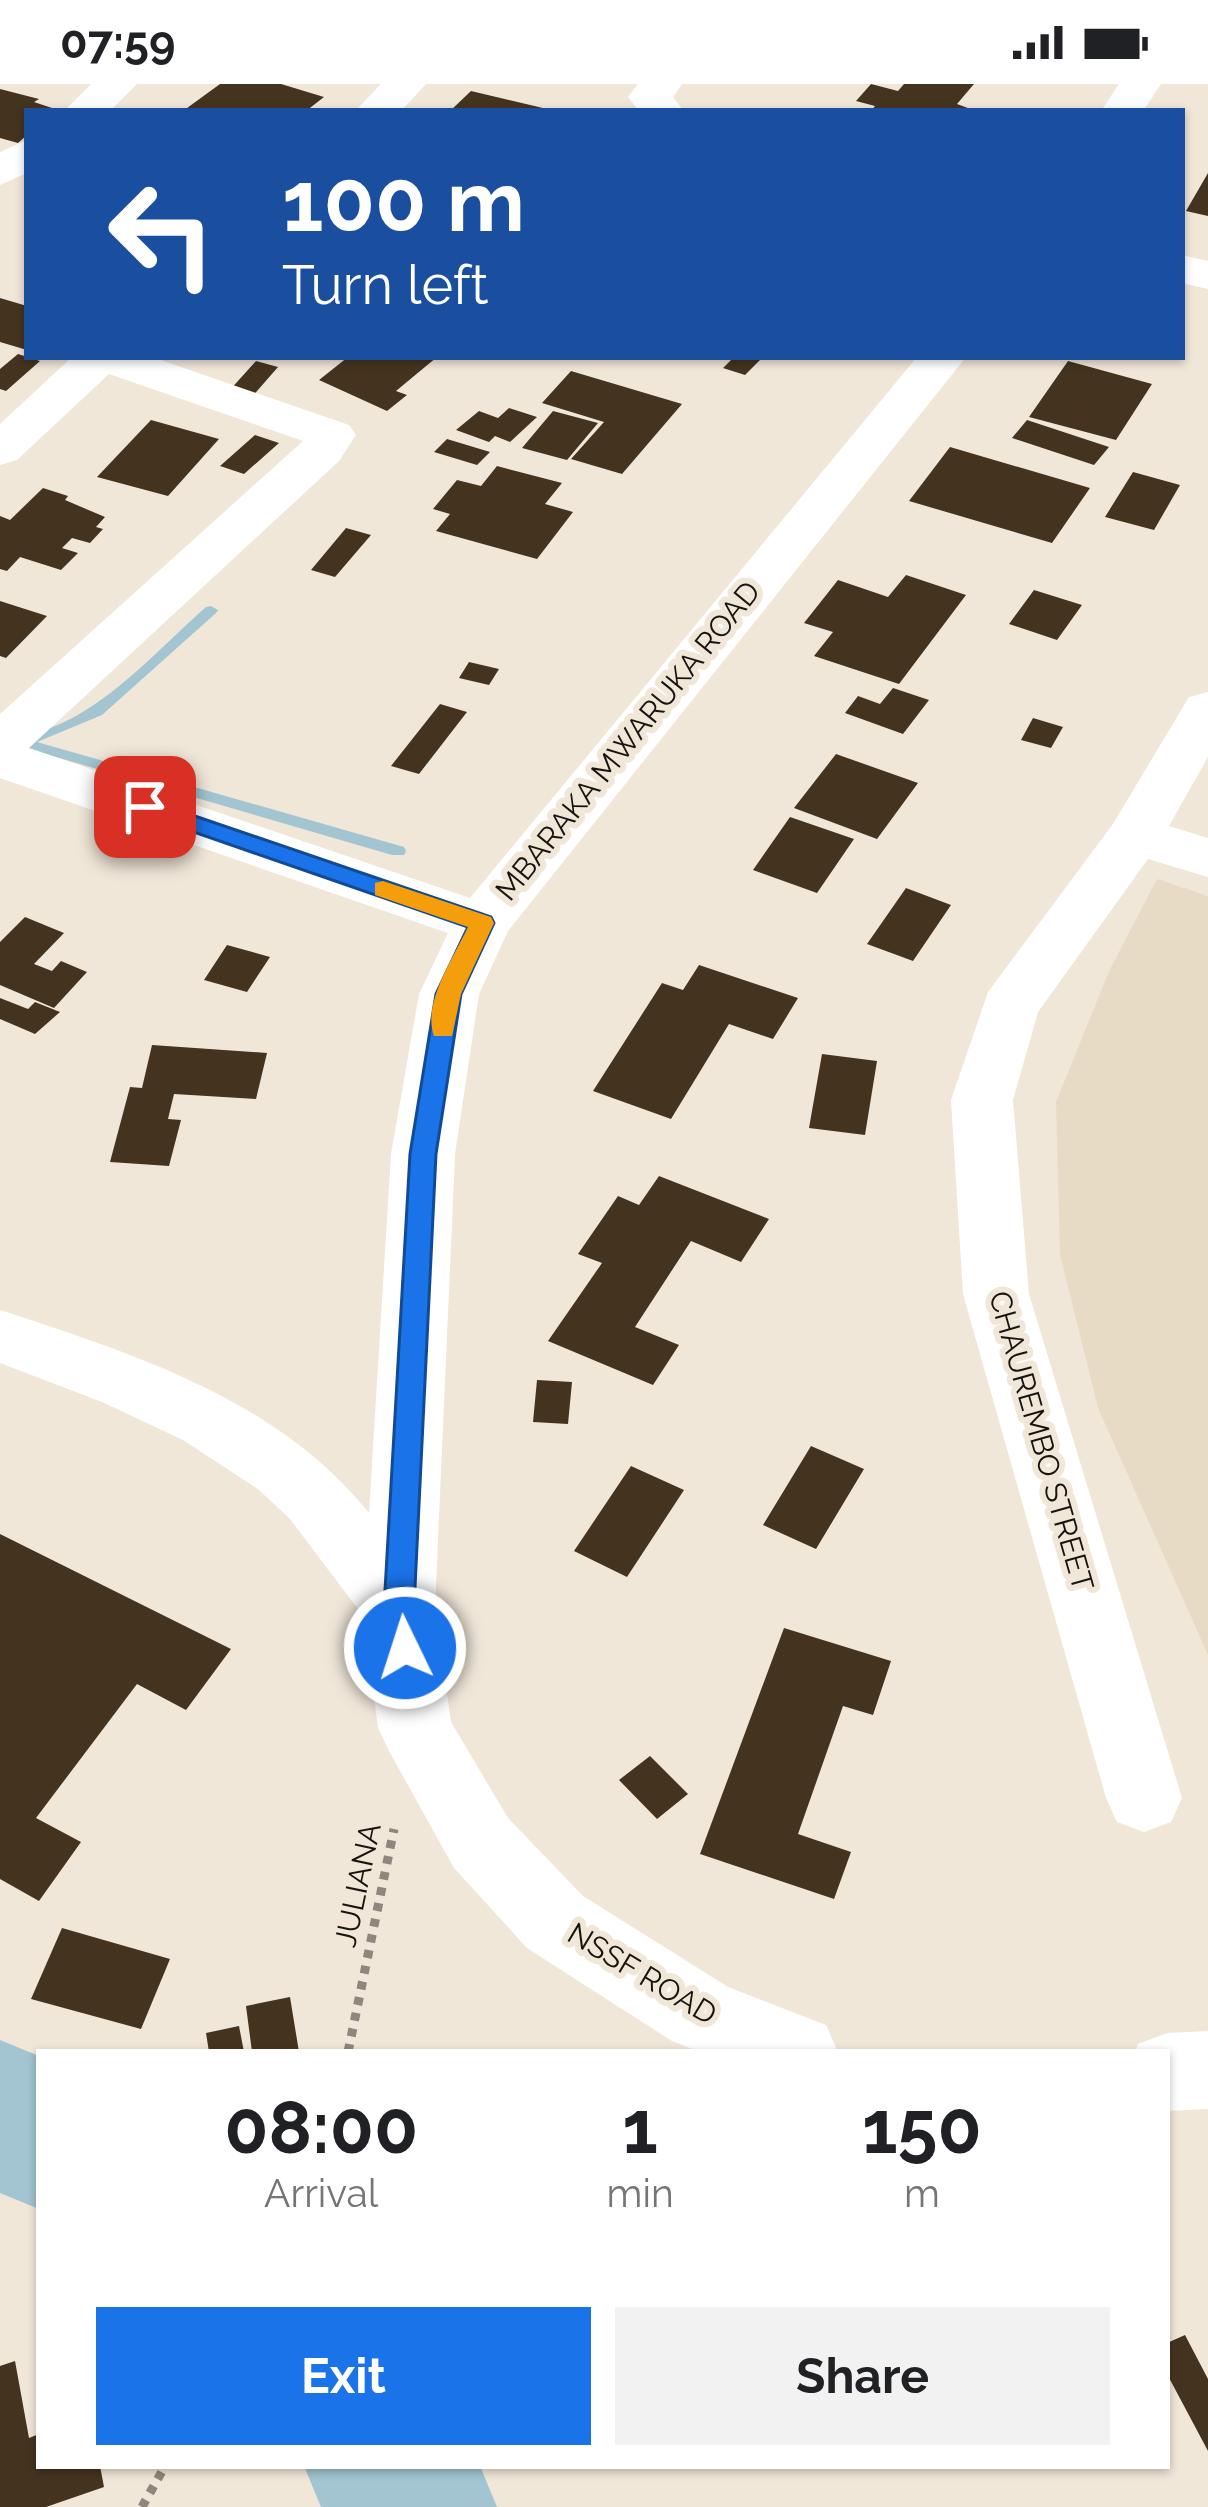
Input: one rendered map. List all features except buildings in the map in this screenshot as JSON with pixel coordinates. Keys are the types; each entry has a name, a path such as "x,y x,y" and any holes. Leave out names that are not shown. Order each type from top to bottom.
{"street":[{"path":"88,108 116,84"},
{"path":"379,108 405,84"},
{"path":"660,108 650,97 661,84"},
{"path":"0,450 100,360"},
{"path":"0,744 322,451 332,435 112,360"},
{"name":"MBARAKA MWARUKA ROAD","path":"399,1608 423,1154 449,994 482,923 940,360"},
{"name":"CHAUREMBO STREET","path":"1144,1798 996,1294 982,1100 1009,1007 1135,835 1208,709"},
{"path":"0,758 482,923"},
{"path":"1135,835 1208,859"},
{"path":"0,1336 113,1378 232,1432 314,1499 399,1608"},
{"name":"NSSF ROAD","path":"399,1608 415,1728 481,1843 555,1922 700,2014 789,2049"},
{"path":"1170,2072 1208,2070"}],"path":[{"name":"JULIANA","path":"349,2049 415,1728"},
{"path":"142,2507 163,2469"}],"shaded area":[{"path":"1157,879 1208,896 1208,1655 1098,1408 1060,1255 1056,1102 1110,969"}],"waterway":[{"path":"26,741 97,712 211,610"},
{"path":"13,740 398,851"},
{"path":"0,2107 36,2138"},
{"path":"382,2469 421,2507"}],"slow traffic":[{"path":"383,889 482,923 449,994 443,1029"}],"route":[{"path":"145,807 482,923 449,994 423,1154 399,1608 405,1648"}]}
